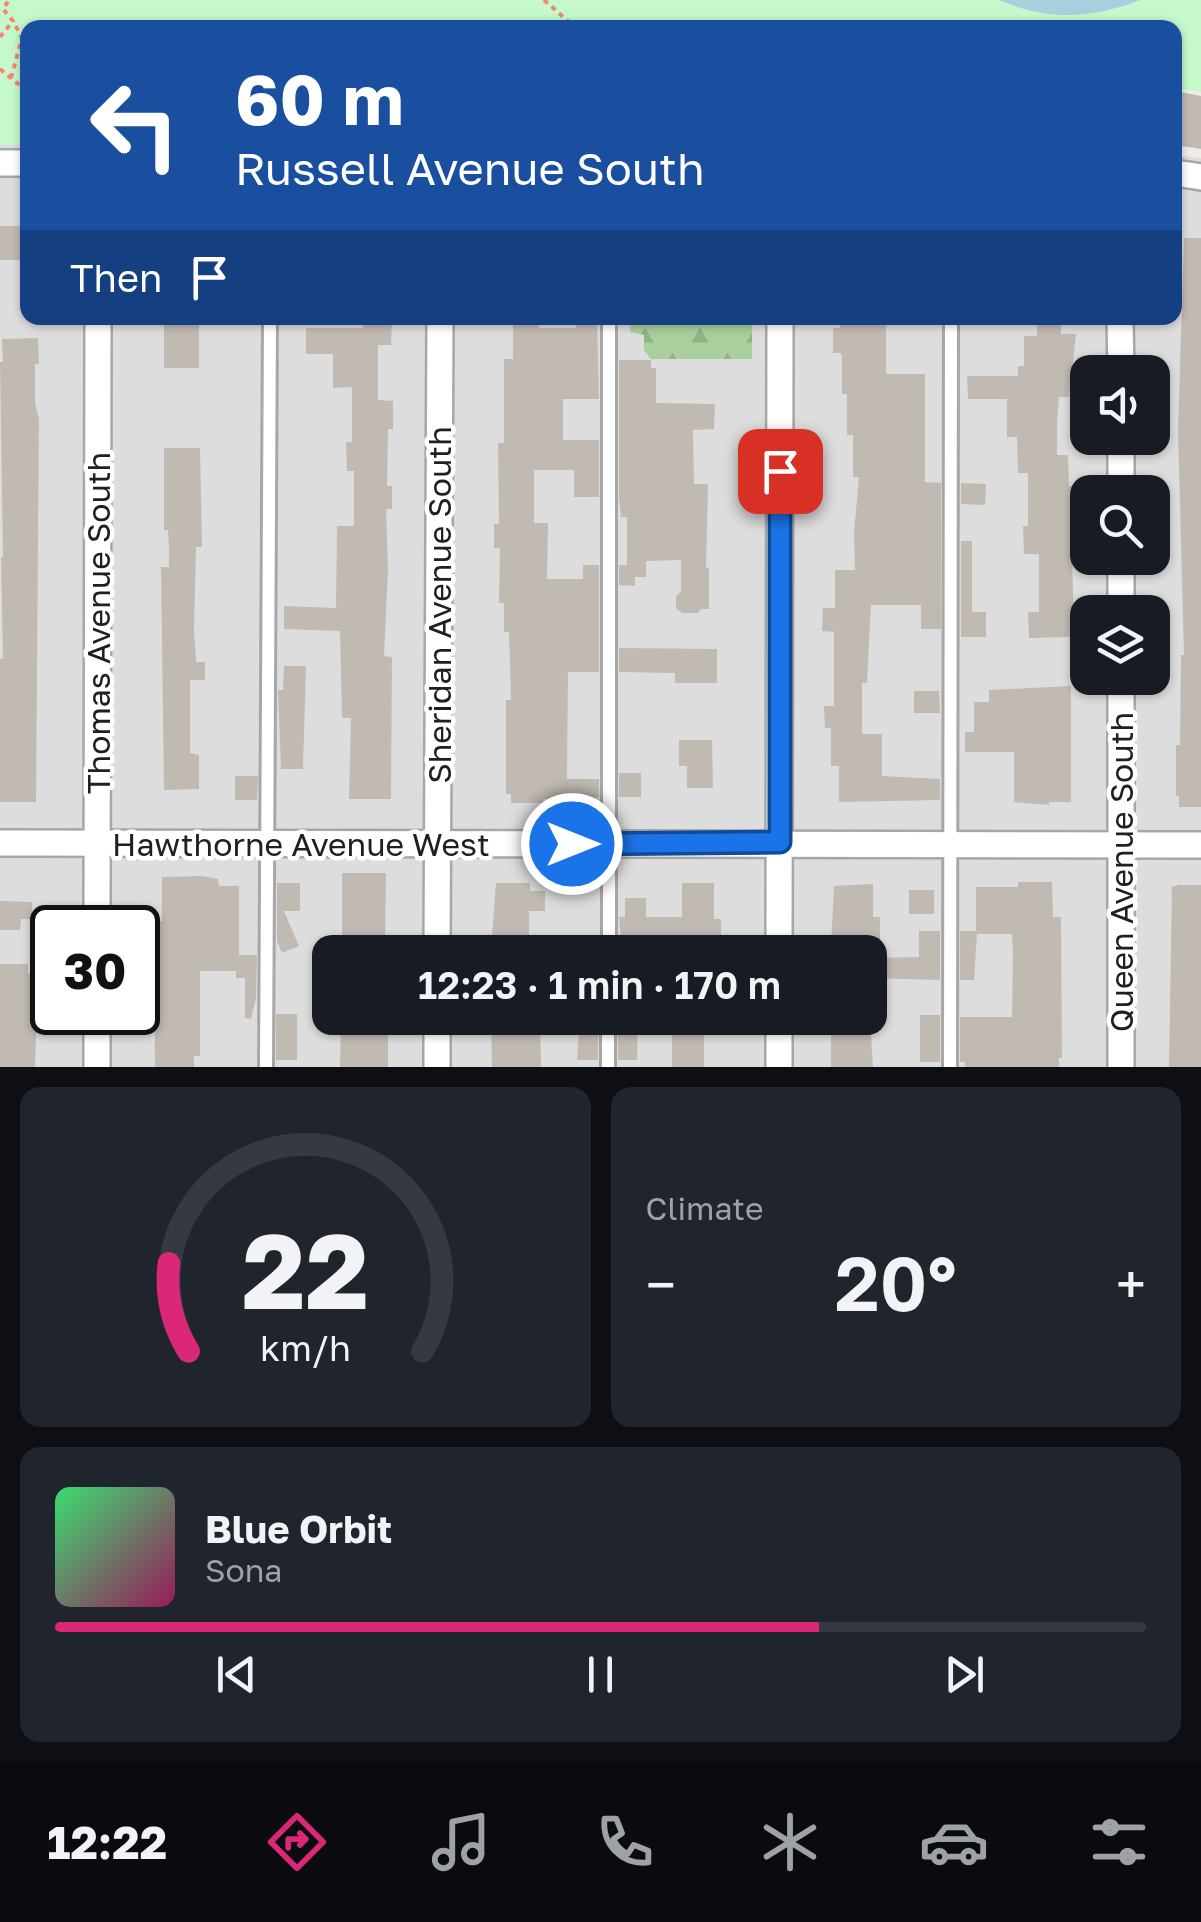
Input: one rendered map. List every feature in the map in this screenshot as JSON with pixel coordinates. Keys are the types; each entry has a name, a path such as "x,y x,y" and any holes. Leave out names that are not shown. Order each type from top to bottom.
{"street":[{"name":"Thomas Avenue South","path":"98,325 98,905"},
{"name":"Sheridan Avenue South","path":"437,935 440,325"},
{"path":"779,935 780,325"},
{"path":"1120,325 1120,355"},
{"name":"Queen Avenue South","path":"1121,695 1121,1067"},
{"name":"Hawthorne Avenue West","path":"0,843 1201,845"},
{"path":"97,1035 97,1067"},
{"path":"437,1035 437,1067"},
{"path":"779,1035 779,1067"}],"lane":[{"path":"266,1067 270,325"},
{"path":"608,325 609,935"},
{"path":"950,1067 951,325"},
{"path":"608,1035 608,1067"}],"path":[{"path":"9,0 3,10 20,34"},
{"path":"544,0 567,20"},
{"path":"0,37 13,21"},
{"path":"11,78 20,45"},
{"path":"0,69 20,85"}],"shaded area":[{"path":"0,145 20,145 20,325 1182,325 1182,156 1201,158 1201,1067 0,1067"}],"green space":[{"path":"0,0 1201,0 1201,92 1182,89 1182,20 20,20 20,145 0,145"},
{"path":"630,325 752,325 752,359 651,359 644,350 644,335 630,332"}],"water":[{"path":"999,0 1140,0 1104,11 1070,15 1035,12"}],"building":[{"path":"1182,92 1201,96 1201,149 1182,146"},
{"path":"0,226 20,226 20,260 0,260"},
{"path":"1184,238 1201,238 1201,807 1179,807 1176,796 1184,655 1178,431"},
{"path":"164,325 199,325 199,368 164,368"},
{"path":"392,325 391,345 378,345 378,400 393,401 393,429 388,429 387,486 392,486 392,509 386,509 384,656 392,657 391,799 349,799 351,718 342,718 340,631 284,629 284,606 336,608 337,526 354,526 354,471 347,471 346,442 352,442 352,387 333,388 333,354 306,354 306,328"},
{"path":"513,325 597,325 599,399 563,399 563,440 599,440 599,497 574,497 574,470 534,470 534,523 548,523 547,579 583,579 583,565 599,565 599,672 568,672 567,779 599,779 599,797 592,799 511,803 511,794 506,794 506,700 511,700 509,632 504,632 504,603 499,603 500,548 494,548 494,524 499,524 498,443 504,443 504,359 513,359"},
{"path":"886,325 886,374 925,374 925,482 941,483 941,629 921,629 921,605 871,605 867,683 862,683 862,734 882,734 882,776 940,779 940,800 839,802 839,766 831,766 831,728 825,728 824,706 834,706 834,632 822,631 823,608 835,608 835,570 855,570 859,477 853,477 853,435 847,435 842,357 841,353 833,353 833,328"},
{"path":"1037,325 1061,325 1061,334 1076,334 1074,355 1070,355 1069,397 1059,397 1057,421 1057,455 1068,455 1070,486 1073,595 1070,595 1068,637 1029,638 1028,612 1039,612 1039,554 1024,554 1028,473 1018,473 1017,437 1007,437 1007,399 968,399 967,376 1018,376 1018,366 1024,366 1024,336 1037,336"},
{"path":"38,338 36,802 0,802 0,362 2,339"},
{"path":"619,360 651,360 651,368 656,368 656,403 715,404 714,429 693,430 694,484 708,484 709,609 698,613 682,613 676,608 676,597 681,591 681,560 646,561 646,577 635,577 635,586 619,585 619,565 627,565 627,517 621,517 619,497"},
{"path":"164,448 200,448 202,547 196,547 194,629 196,662 205,662 205,680 190,680 190,753 199,755 199,789 164,790 161,567 169,567 169,547 168,530 164,530"},
{"path":"961,483 986,484 985,505 961,504"},
{"path":"961,541 972,541 972,612 986,612 986,637 961,637"},
{"path":"619,648 717,649 717,683 675,683 675,673 619,672"},
{"path":"284,666 306,666 303,769 281,769 278,690 283,690"},
{"path":"1070,686 1071,802 1014,802 1014,752 965,752 965,732 974,732 974,702 989,702 989,690"},
{"path":"914,691 939,691 940,713 914,713"},
{"path":"679,740 712,740 713,788 687,788 687,766 679,766"},
{"path":"619,773 641,773 641,797 619,797"},
{"path":"235,776 258,776 257,800 235,800"},
{"path":"342,873 386,873 385,935 342,935"},
{"path":"202,876 218,879 219,886 239,886 239,955 257,955 256,998 251,1019 245,1018 245,978 236,978 236,971 200,971 200,1056 194,1056 194,1067 155,1067 155,1035 160,1035 162,877"},
{"path":"1018,882 1052,882 1053,917 1061,917 1062,1058 1059,1067 965,1067 965,1062 960,1062 960,1017 1012,1017 1013,953 1012,934 977,934 974,980 960,980 960,931 976,931 976,887 1018,887"},
{"path":"277,883 300,883 300,911 284,911 299,946 282,953 277,941"},
{"path":"496,883 530,883 530,891 545,891 545,911 529,911 529,935 492,935"},
{"path":"682,883 714,883 714,919 721,919 721,935 621,935 619,917 625,917 625,898 646,898 646,917 682,917"},
{"path":"873,884 873,917 880,917 880,935 832,935 834,886"},
{"path":"1201,885 1201,1067 1169,1067 1172,887"},
{"path":"909,890 934,890 934,914 909,914"},
{"path":"0,901 32,902 30,919 21,919 20,930 0,930"},
{"path":"919,931 940,931 940,980 887,978 887,958 919,957"},
{"path":"0,964 28,964 30,1035 36,1035 35,1067 0,1067"},
{"path":"276,1014 297,1014 297,1060 276,1060"},
{"path":"920,1015 940,1015 940,1062 920,1062"},
{"path":"341,1035 388,1035 388,1067 340,1067"},
{"path":"491,1035 540,1035 541,1067 492,1067"},
{"path":"579,1035 598,1035 598,1060 577,1060"},
{"path":"618,1035 638,1035 637,1060 618,1060"},
{"path":"672,1035 704,1035 704,1067 672,1067"},
{"path":"831,1035 871,1035 873,1067 831,1067"}],"route":[{"path":"572,844 780,842 780,471"}]}
